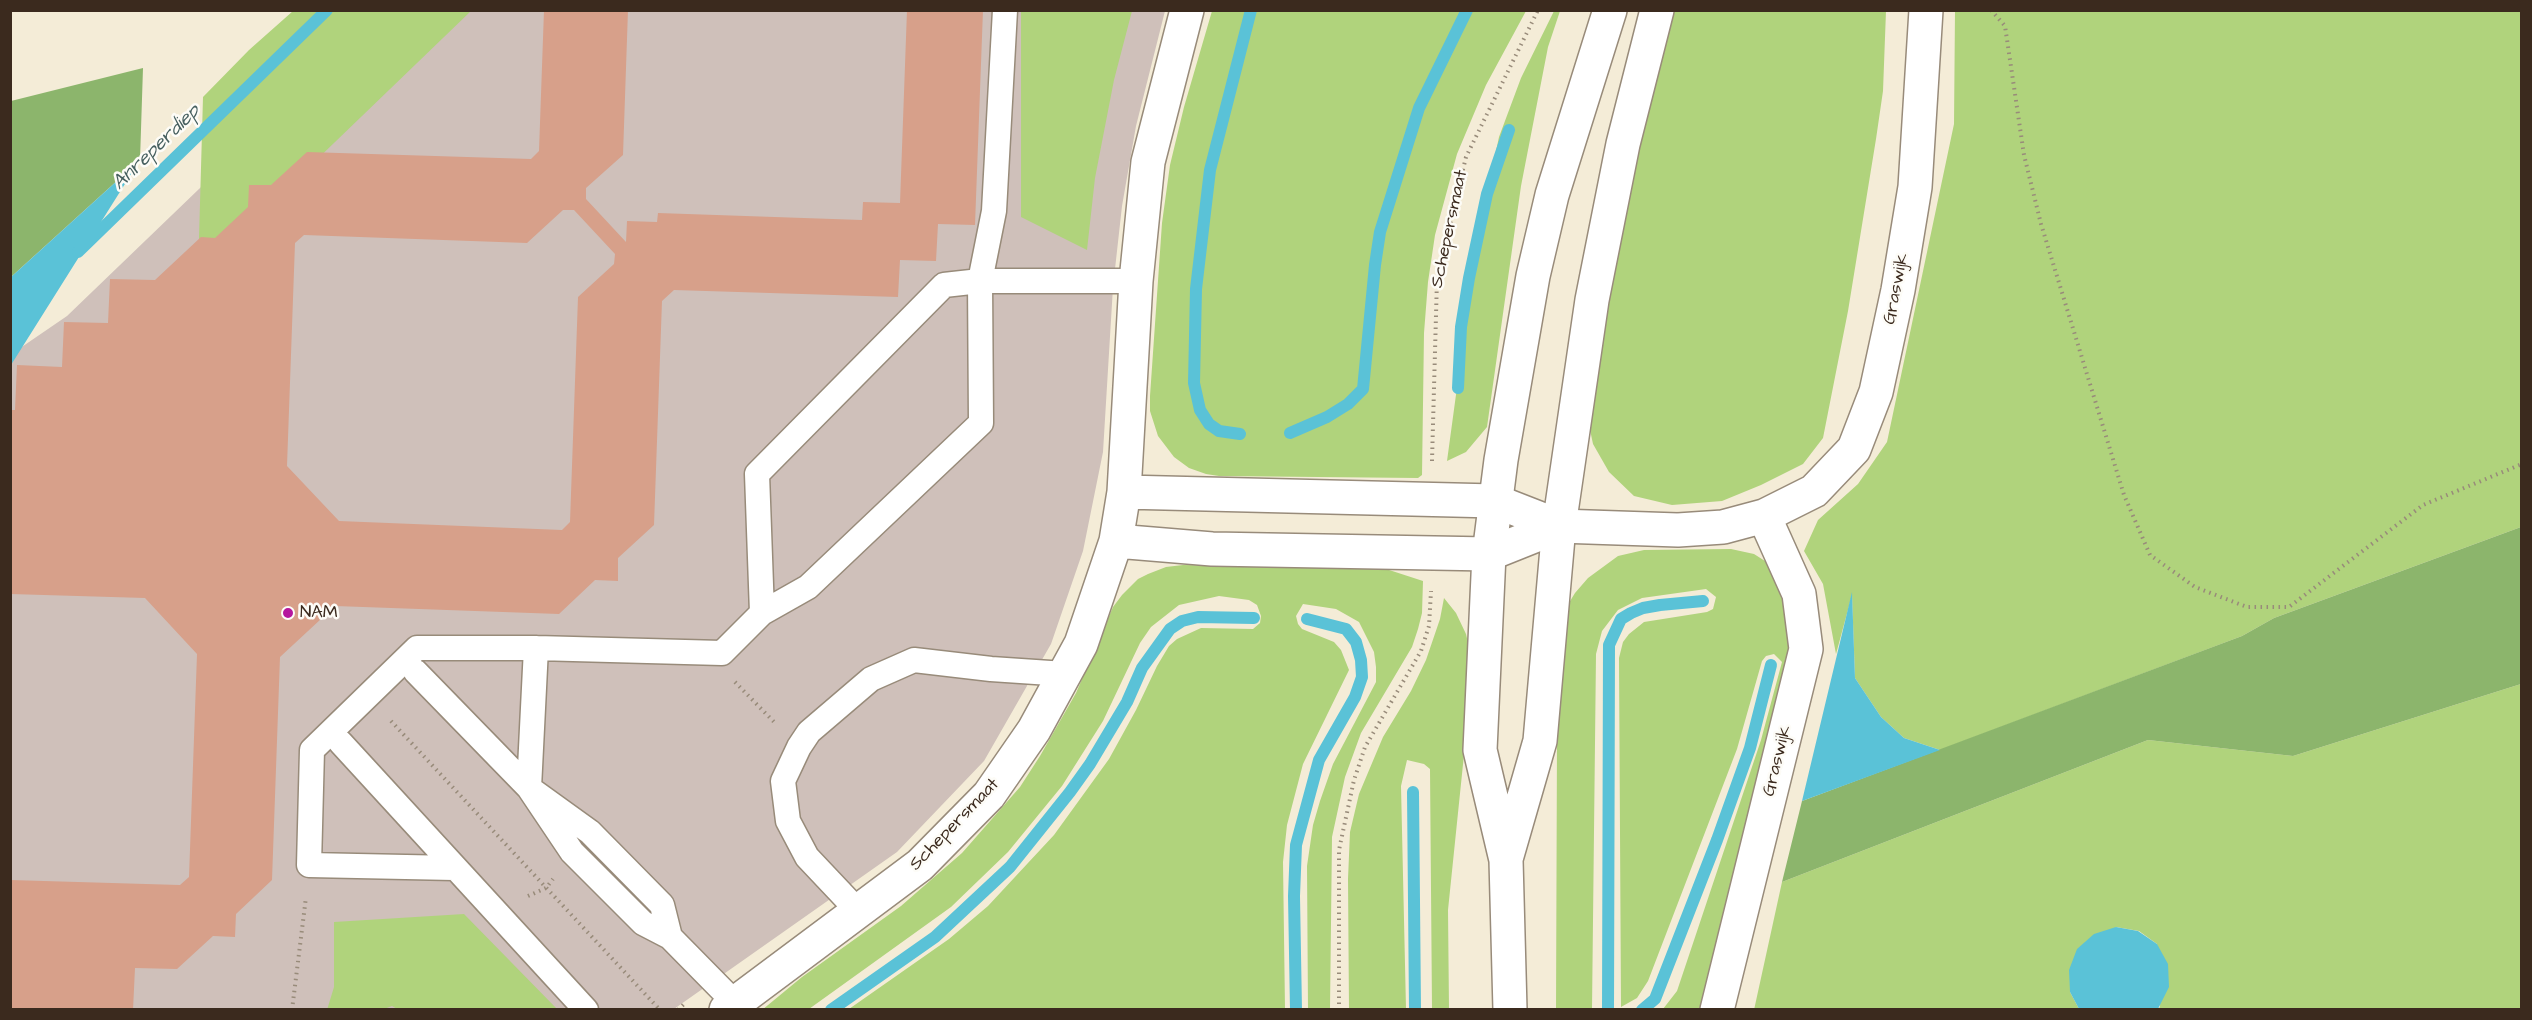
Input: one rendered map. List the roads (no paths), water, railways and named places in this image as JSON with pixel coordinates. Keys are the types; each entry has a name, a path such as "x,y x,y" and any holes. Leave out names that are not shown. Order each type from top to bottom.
{"street":[{"name":"Schepersmaat","path":"730,1006 920,865 989,795 1034,730 1081,644 1116,541 1124,492 1136,281 1148,162 1187,10"},
{"path":"1510,1010 1506,860 1480,750 1489,554 1495,501 1533,276 1551,195 1610,10"},
{"path":"1506,860 1540,741 1559,526 1592,300 1623,144 1657,10"},
{"name":"Graswijk","path":"1495,501 1559,526 1678,530 1723,527 1764,516 1814,491 1854,449 1876,392 1898,290 1915,187 1926,10"},
{"path":"1124,492 1495,501"},
{"name":"Graswijk","path":"1717,1010 1806,649 1799,594 1764,516"},
{"name":"Graswijk","path":"1489,554 1559,526"},
{"path":"1116,541 1212,549 1489,554"}],"lane":[{"path":"454,868 309,865 312,750 417,648 536,648 722,653 762,613 808,587 981,423 980,280 994,211 1005,10"},
{"path":"762,613 757,474 944,285 980,280 1136,281"},
{"path":"536,648 529,788 572,852 643,923 670,937 730,1006"},
{"path":"858,912 807,857 788,821 783,781 799,747 809,732 870,679 914,660 991,669 1065,674"},
{"path":"416,672 529,788 590,832 662,905 670,937"},
{"path":"341,743 586,1010"}],"water":[{"path":"140,160 11,365 11,277"},
{"path":"1852,592 1855,678 1881,717 1904,738 1940,750 1802,801"},
{"path":"2116,927 2138,931 2157,944 2168,964 2169,987 2158,1009 2079,1009 2070,992 2069,970 2077,949 2094,934"}],"waterway":[{"name":"Anreperdiep","path":"78,252 327,10"},
{"path":"1240,434 1219,431 1209,424 1200,410 1194,383 1196,289 1210,170 1251,10"},
{"path":"1290,433 1327,417 1348,404 1363,389 1380,232 1419,108 1467,10"},
{"path":"1458,388 1461,327 1469,278 1487,194 1509,130"},
{"path":"1608,1010 1609,645 1621,619 1631,613 1660,605 1703,601"},
{"path":"831,1010 935,937 1010,867 1090,764 1127,702 1142,668 1170,629 1182,621 1198,617 1254,618"},
{"path":"1296,1010 1294,896 1296,845 1319,760 1355,697 1362,677 1361,660 1356,642 1346,629 1307,619"},
{"path":"1642,1010 1655,999 1717,840 1750,748 1771,665"},
{"path":"1413,792 1415,1010"}],"place":[{"name":"NAM","path":"288,613"}]}
